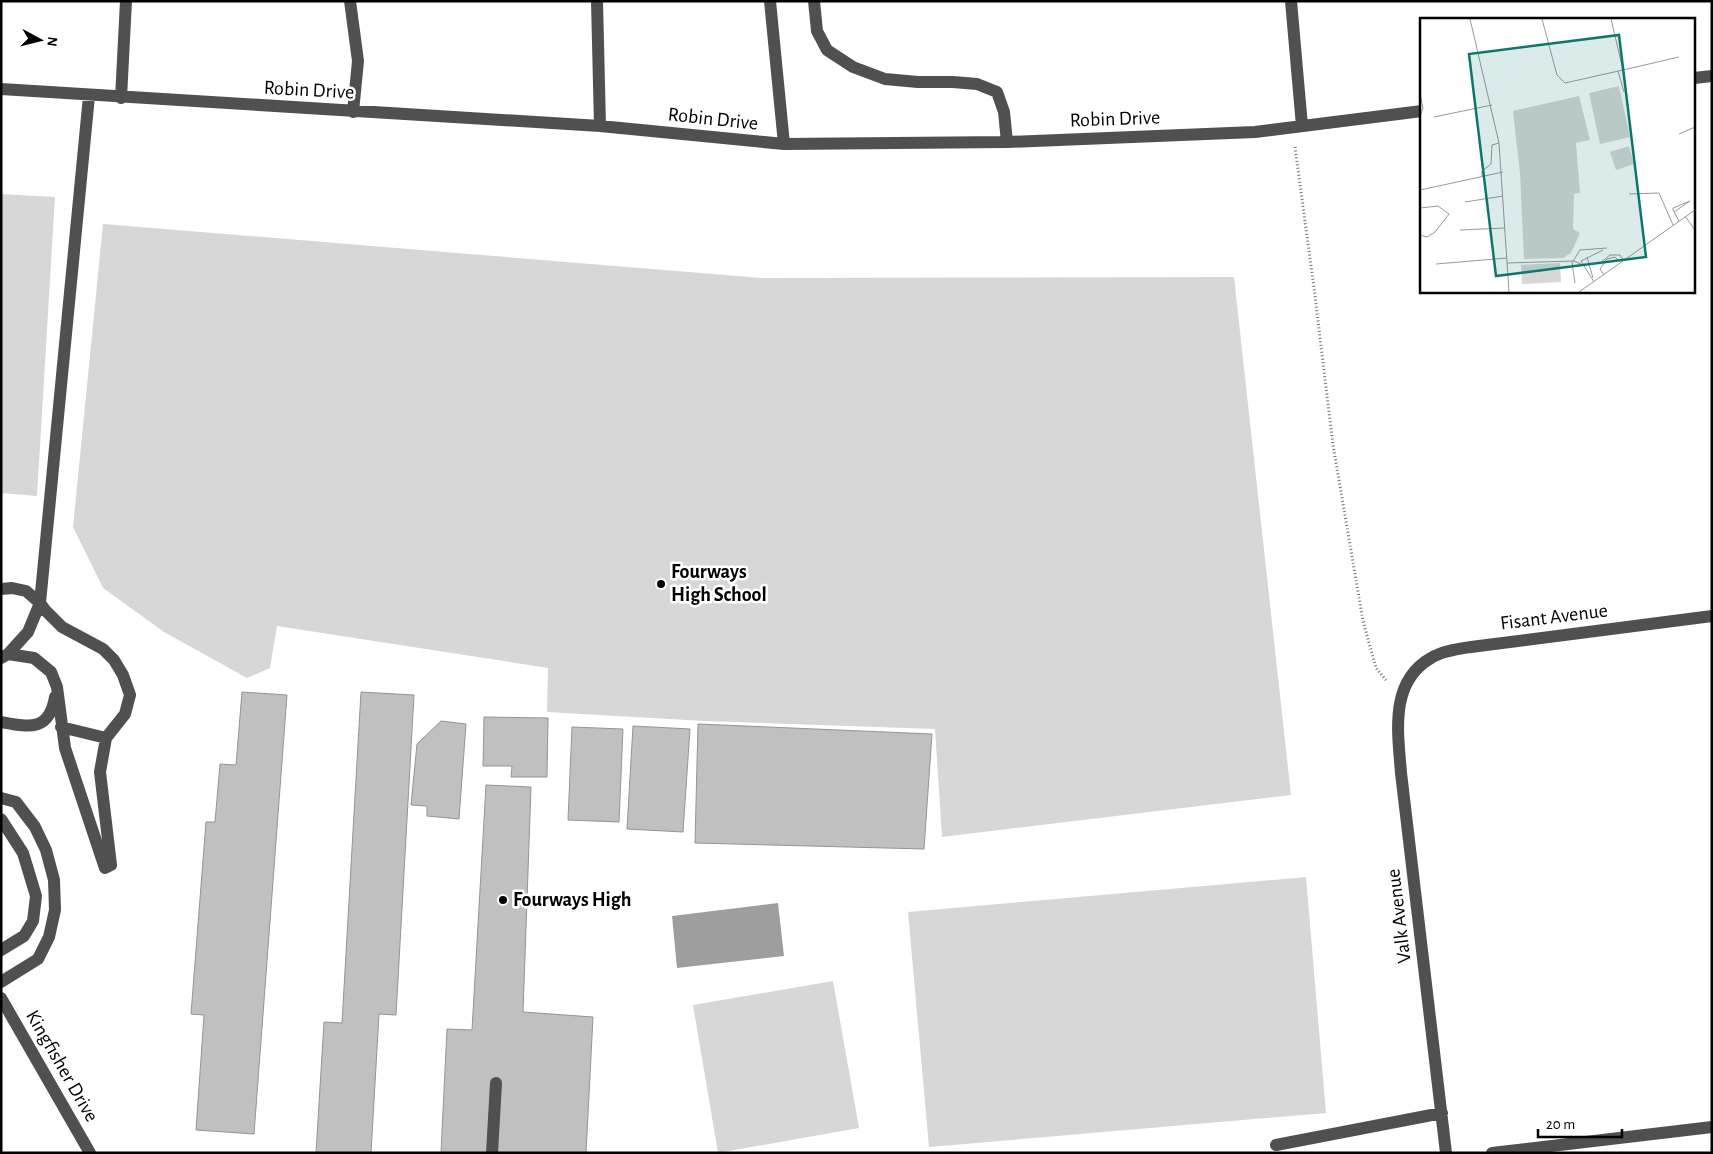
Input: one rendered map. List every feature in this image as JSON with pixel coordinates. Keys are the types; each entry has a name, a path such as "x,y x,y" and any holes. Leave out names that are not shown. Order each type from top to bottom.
{"street":[{"path":"121,98 126,1"},
{"path":"350,1 358,61 354,112"},
{"path":"597,1 600,126"},
{"path":"770,1 784,144"},
{"path":"814,1 817,31 827,50 853,67 885,79 978,84 997,92 1004,112 1007,142"},
{"path":"1291,1 1298,127"},
{"path":"1696,78 1712,76"},
{"name":"Robin Drive","path":"1,89 121,98 600,126 784,144 1007,142 1255,132 1420,111"},
{"path":"5,656 28,632 40,603 89,96"},
{"path":"1,589 12,588 26,591 62,627 103,650 114,660 123,675 130,695 125,714 106,738 100,772 111,865 105,868 65,748 56,687 51,672 34,658 5,656"},
{"name":"Fisant Avenue","path":"1410,677 1422,664 1432,657 1471,646 1712,616"},
{"name":"Valk Avenue","path":"1410,677 1400,699 1398,721 1401,773 1446,1153"},
{"path":"1,722 30,727 44,722 53,706 56,687"},
{"path":"62,727 106,738"},
{"path":"1,798 16,802 35,827 46,850 54,880 55,900 55,910 49,936 38,959 1,982"},
{"path":"1,819 23,854 36,896 33,922 24,936 1,950"},
{"name":"Kingfisher Drive","path":"1,998 90,1153"},
{"path":"492,1153 496,1083"},
{"path":"1276,1145 1442,1113"},
{"path":"1492,1153 1712,1127"}],"path":[{"path":"1298,127 1298,180 1314,288 1333,446 1363,621 1376,668 1400,699"}],"shaded area":[{"path":"1,194 55,197 37,496 1,493"},
{"path":"103,224 762,278 1234,277 1291,795 942,837 935,729 704,721 547,712 548,668 277,626 270,668 247,678 164,632 103,588 73,527"},
{"path":"1306,877 1326,1113 929,1147 908,912"},
{"path":"778,903 784,956 677,968 672,916"},
{"path":"833,981 859,1128 718,1153 693,1005"}],"building":[{"path":"242,692 287,695 254,1134 196,1130 204,1015 191,1014 206,822 215,822 220,764 236,765"},
{"path":"361,692 414,695 396,1015 379,1014 371,1153 316,1153 324,1022 342,1023"},
{"path":"484,717 548,718 547,777 511,777 512,766 483,766"},
{"path":"441,721 466,724 459,819 427,816 427,806 411,805 417,744"},
{"path":"698,724 932,734 924,849 695,843"},
{"path":"633,726 690,729 683,832 627,829"},
{"path":"572,727 623,729 619,822 568,820"},
{"name":"Fourways High","path":"486,785 531,787 523,1012 593,1017 586,1153 441,1153 447,1029 472,1030"}],"place":[{"name":"Fourways High School","path":"661,584"},
{"name":"Fourways High","path":"503,900"}]}
